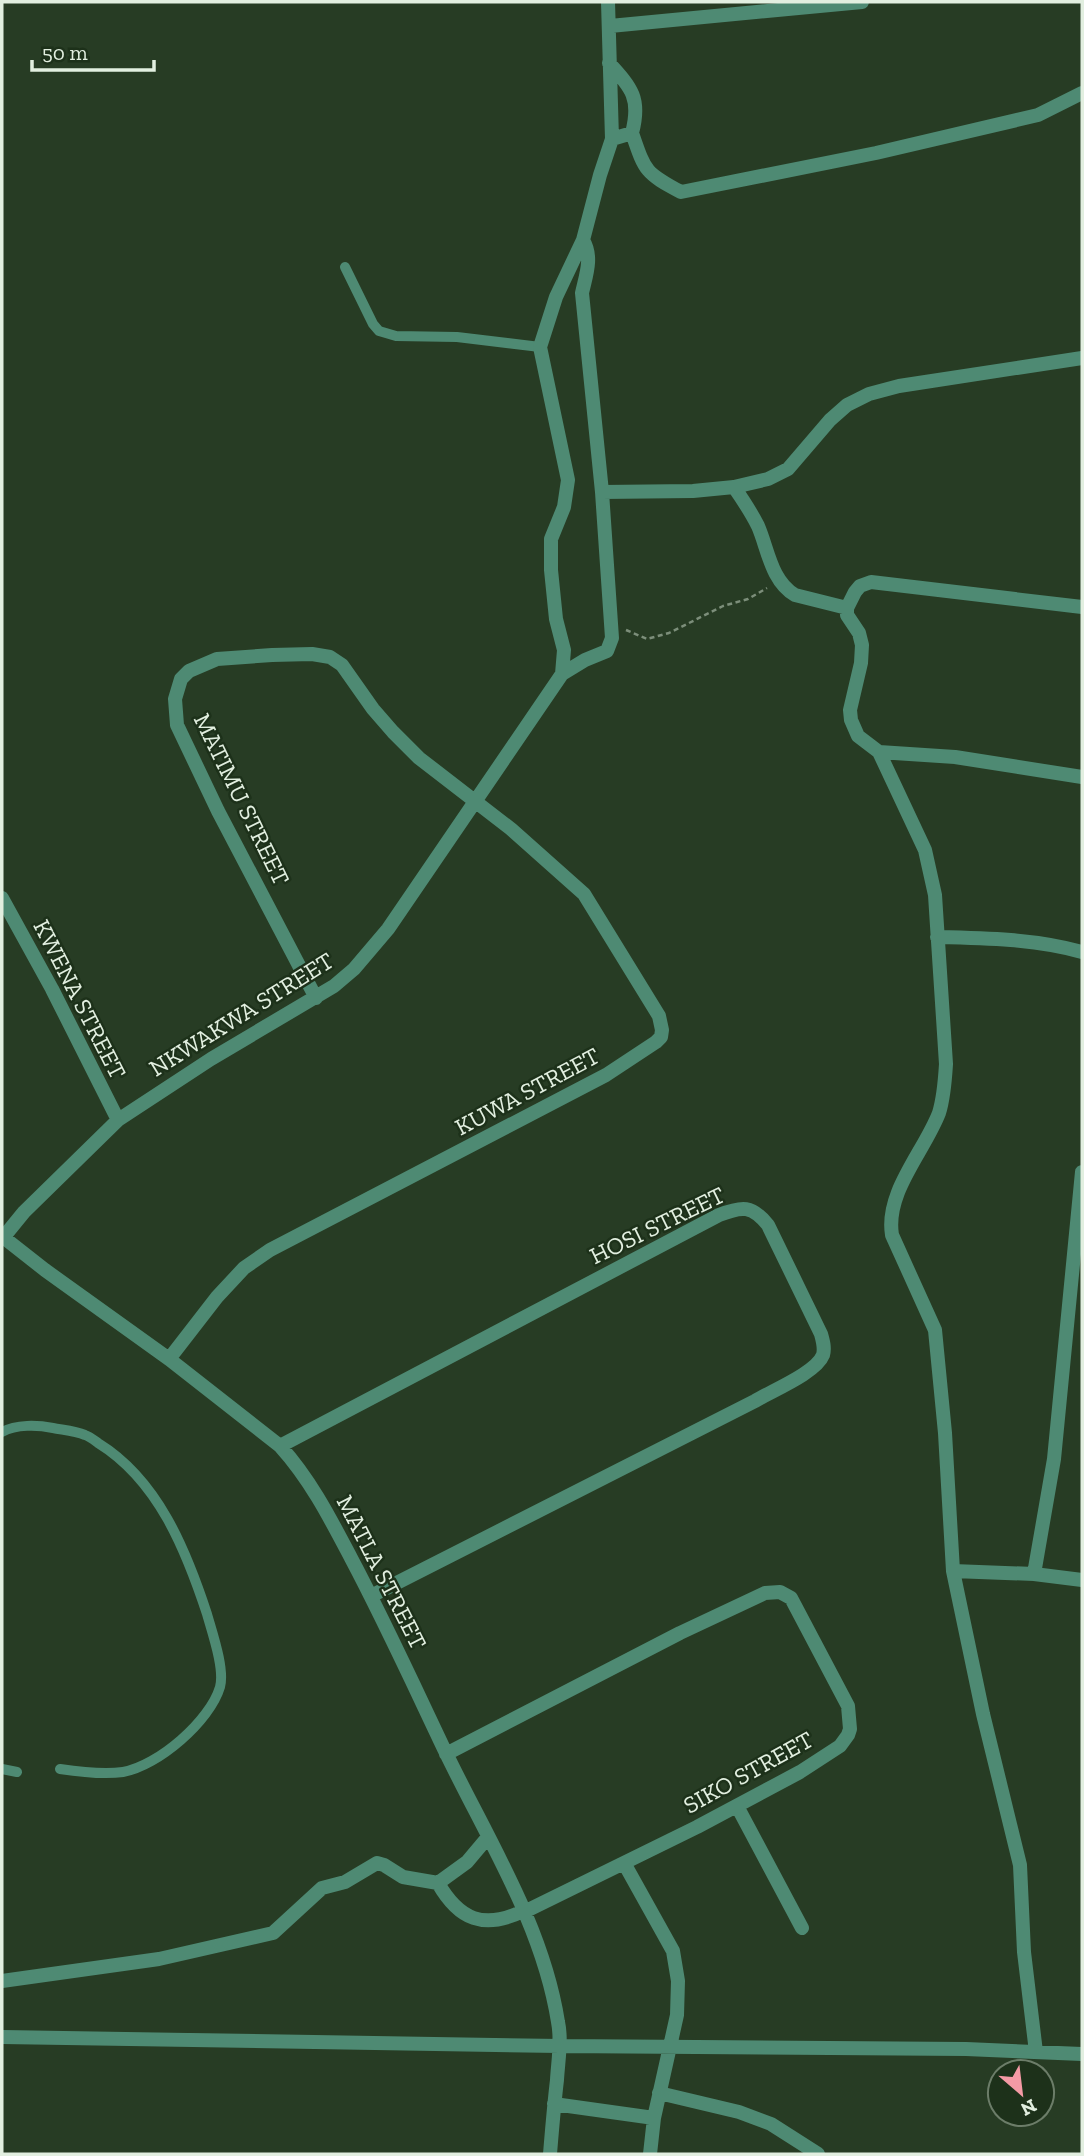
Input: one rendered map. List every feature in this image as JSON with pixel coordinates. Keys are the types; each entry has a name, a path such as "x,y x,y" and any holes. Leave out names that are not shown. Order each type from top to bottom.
{"street":[{"path":"562,674 564,650 556,619 551,539 564,507 568,480 540,347 556,297 583,240 612,139 608,2"},
{"path":"610,26 862,2"},
{"path":"610,63 631,88 637,116 632,133 644,167 666,185 681,192 876,153 1038,115 1082,93"},
{"path":"612,139 632,133"},
{"path":"562,674 607,651 612,638 601,486 582,293 589,267 587,248 583,240"},
{"path":"601,486 692,491 734,487 768,479 788,469 847,405 869,394 913,384 1082,358"},
{"path":"734,487 758,527 779,581 787,590 795,595 847,608"},
{"path":"1036,2052 1024,1952 1020,1865 982,1714 953,1571 945,1433 935,1330 892,1235 890,1224 892,1205 939,1112 944,1088 946,1064 935,895 925,850 879,752 858,736 851,720 850,710 862,663 862,645 859,633 847,615 847,608 860,586 871,582 1082,607"},
{"name":"MATIMU STREET","path":"316,998 218,811 177,725 175,699 181,679 189,671 217,659 312,654 330,657 352,676 373,709 405,745 476,803"},
{"name":"NKWAKWA STREET","path":"2,1238 24,1212 118,1120 211,1059 316,998 354,969 373,949 476,803 562,674"},
{"path":"879,752 955,757 1082,777"},
{"name":"KUWA STREET","path":"169,1359 226,1287 244,1268 270,1250 606,1075 661,1037 659,1016 584,894 511,829 476,803"},
{"name":"KWENA STREET","path":"2,898 52,989 118,1120"},
{"path":"937,937 992,938 1082,951"},
{"path":"1034,1574 1054,1459 1082,1172"},
{"name":"HOSI STREET","path":"280,1446 719,1215 746,1208 755,1211 768,1225 821,1334 824,1346 816,1366 755,1401 371,1596"},
{"name":"MATLA STREET","path":"2,1238 169,1359 280,1446 318,1497 371,1596 488,1837 523,1911 552,1991 560,2046 550,2154"},
{"path":"953,1571 1034,1574 1082,1580"},
{"name":"SIKO STREET","path":"438,1884 448,1902 459,1912 472,1918 495,1920 512,1916 624,1863 800,1772 844,1741 850,1729 850,1720 848,1706 790,1598 780,1592 765,1593 746,1600 446,1754"},
{"path":"737,1806 802,1928"},
{"path":"2,1982 159,1959 273,1933 322,1888 345,1881 377,1863 403,1877 438,1884 467,1862 488,1837"},
{"path":"624,1863 673,1951 678,1981 677,2015 654,2118 650,2154"},
{"path":"2,2037 966,2049 1082,2054"},
{"path":"659,2093 714,2105 771,2124 818,2154"},
{"path":"554,2104 654,2118"}],"lane":[{"path":"345,267 379,331 396,336 457,337 540,347"},
{"path":"2,1432 9,1428 42,1426 85,1434 118,1455 164,1511 194,1576 218,1649 220,1686 208,1710 185,1738 156,1759 124,1772 60,1769"},
{"path":"2,1769 17,1772"}],"path":[{"path":"611,622 647,639 669,633 723,606 748,599 779,581"}]}
